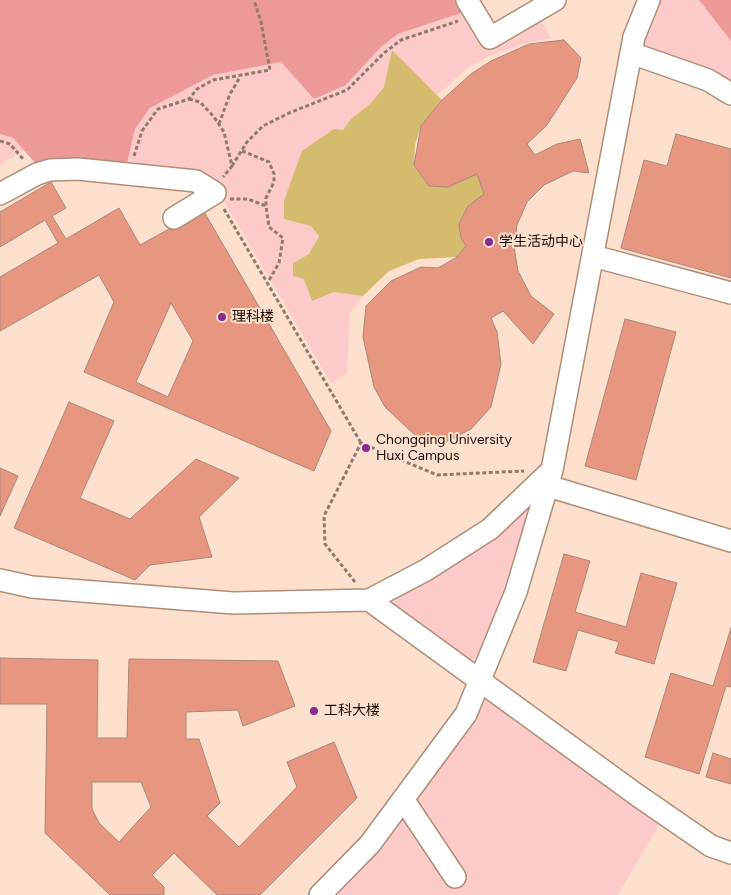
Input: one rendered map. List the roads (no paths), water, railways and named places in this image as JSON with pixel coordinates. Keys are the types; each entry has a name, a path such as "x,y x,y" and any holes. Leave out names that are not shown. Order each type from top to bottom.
{"lane":[{"path":"472,7 490,38 555,0"},
{"path":"320,895 370,844 466,714 516,592 546,480 593,256 634,37 649,0"},
{"path":"631,53 708,80 731,94"},
{"path":"0,194 37,174 50,170 78,169 196,181 215,194 174,218"},
{"path":"593,256 731,293"},
{"path":"546,480 731,540"},
{"path":"0,580 32,587 233,603 369,600 426,570 490,529 546,480"},
{"path":"369,600 712,846 731,852"},
{"path":"403,799 455,877"}],"place":[{"name":"学生活动中心","path":"489,242"},
{"name":"理科楼","path":"222,317"},
{"name":"Chongqing University Huxi Campus","path":"366,448"},
{"name":"工科大楼","path":"314,711"}]}
